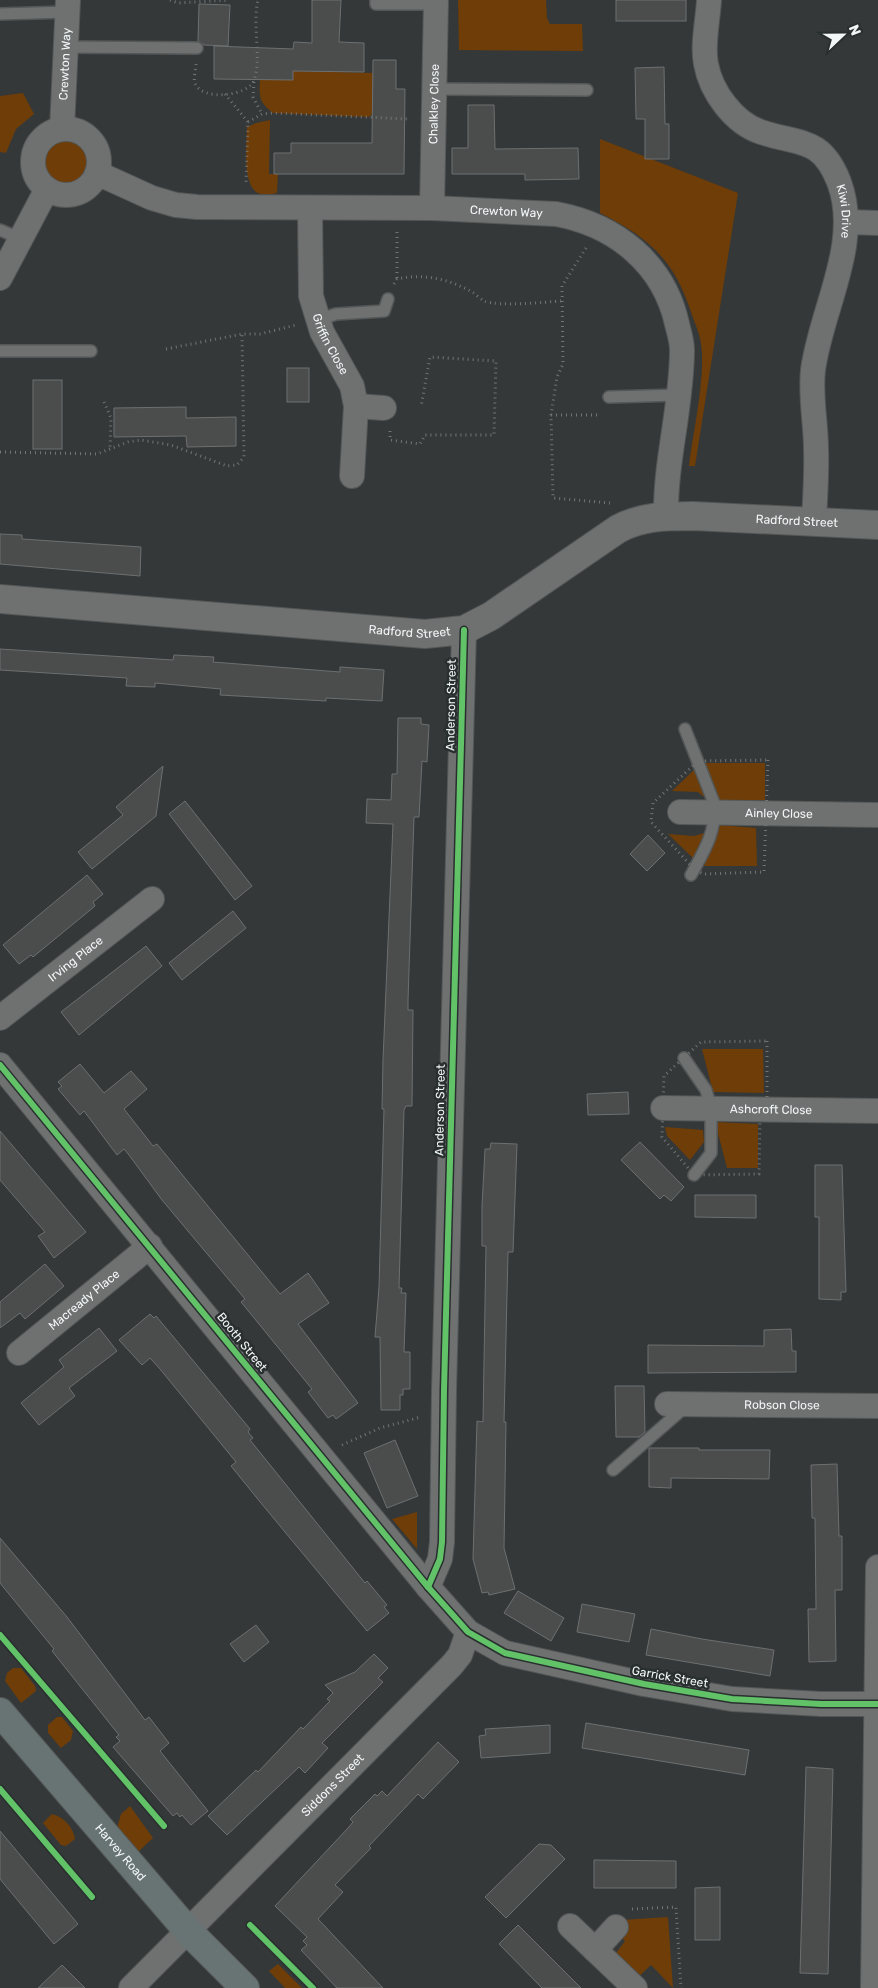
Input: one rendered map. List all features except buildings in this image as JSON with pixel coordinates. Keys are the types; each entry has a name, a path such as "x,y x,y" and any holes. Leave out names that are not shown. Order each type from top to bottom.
{"highway":[{"name":"Harvey Road","path":"0,1712 188,1931 246,1988"}],"street":[{"name":"Kiwi Drive","path":"709,0 706,64 719,97 730,112 760,132 807,144 827,158 839,183 844,202 847,222 837,274 824,319 813,370 812,391 816,447 814,521"},
{"name":"Chalkley Close","path":"432,208 436,2"},
{"name":"Crewton Way","path":"62,129 68,6"},
{"path":"62,129 78,130 86,135 95,146 99,160 97,173 86,188 78,193 63,195 47,189 36,177 32,163 33,153 45,135 62,129"},
{"name":"Crewton Way","path":"97,173 152,198 176,205 310,209 432,208 556,214 573,217 604,230 635,250 648,262 667,292 674,311 682,347 679,395 666,516"},
{"path":"0,278 10,234 47,189"},
{"name":"Griffin Close","path":"310,209 311,296 318,320 352,386 356,406 352,476"},
{"path":"847,222 878,223"},
{"path":"356,406 387,416"},
{"name":"Radford Street","path":"0,599 425,634 464,630 491,616 625,525 650,518 666,516 878,525"},
{"name":"Anderson Street","path":"428,1587 440,1559 442,1542 464,630"},
{"name":"Ainley Close","path":"680,812 878,815"},
{"name":"Irving Place","path":"0,1018 152,899"},
{"name":"Booth Street","path":"0,1065 428,1587 468,1632"},
{"name":"Ashcroft Close","path":"663,1108 878,1111"},
{"name":"Macready Place","path":"19,1354 150,1246"},
{"name":"Robson Close","path":"677,1404 878,1406"},
{"path":"873,1988 878,1704 878,1567"},
{"name":"Garrick Street","path":"468,1632 505,1653 672,1689 732,1699 821,1704 878,1704"},
{"name":"Siddons Street","path":"131,1988 452,1665 460,1655 468,1632"},
{"path":"570,1926 635,1988"},
{"path":"595,1950 616,1927"}],"lane":[{"path":"376,0 376,4 436,2"},
{"path":"0,14 68,6"},
{"path":"66,46 197,48"},
{"path":"435,89 587,90"},
{"path":"318,320 336,314 384,311 388,299"},
{"path":"0,351 91,351"},
{"path":"609,397 679,395"},
{"path":"685,730 714,802 715,812 710,841 691,875"},
{"path":"684,1058 706,1090 711,1108 711,1153 694,1175"},
{"name":"Robson Close","path":"613,1470 677,1404"}],"path":[{"path":"170,0 178,3 229,0"},
{"path":"258,0 256,11 256,72 253,97 262,114"},
{"path":"197,48 194,82 201,92 210,95 225,94 248,88 254,82"},
{"path":"225,94 248,122 246,208"},
{"path":"248,122 262,114 434,120"},
{"path":"388,299 397,279 396,209"},
{"path":"604,230 592,240 562,286 563,364 557,377 552,415 553,498 609,503 617,510 625,525"},
{"path":"397,279 407,277 434,278 460,286 484,301 498,303 562,301"},
{"path":"166,349 242,334 260,334 288,326 309,324 318,320"},
{"path":"0,452 97,454 128,442 154,441 227,466 237,466 244,457 242,334"},
{"path":"387,416 390,440 420,444 424,435 494,435 496,361 430,357 421,407"},
{"path":"552,415 597,415 609,397"},
{"path":"104,402 111,418 110,449"},
{"path":"323,1458 348,1442 380,1428 421,1416 445,1415"}],"shaded area":[{"path":"458,0 546,0 547,18 550,24 582,24 583,51 459,50"},
{"path":"293,71 375,73 372,114 369,117 273,113 262,102 260,79 293,80"},
{"path":"23,93 34,114 16,129 6,153 0,152 0,96"},
{"path":"270,120 269,174 278,174 277,193 261,194 255,191 250,184 248,175 246,165 247,127"},
{"path":"600,139 738,193 695,466 689,466 702,372 700,337 685,296 669,266 647,242 618,222 600,213"},
{"path":"65,141 77,145 83,151 87,163 83,175 77,181 65,185 53,181 47,175 43,163 47,151 53,145"},
{"path":"704,763 765,763 765,800 719,801"},
{"path":"697,767 708,800 698,792 672,791"},
{"path":"720,825 756,828 757,866 704,866"},
{"path":"704,833 696,861 668,834 694,836"},
{"path":"702,1049 763,1049 764,1093 713,1092"},
{"path":"715,1122 758,1124 758,1168 727,1168"},
{"path":"665,1127 703,1130 704,1142 690,1160 667,1136"},
{"path":"417,1512 417,1549 392,1519"},
{"path":"13,1668 21,1668 35,1686 36,1691 21,1703 5,1681 7,1673"},
{"path":"57,1717 62,1717 73,1731 71,1740 61,1748 48,1733 48,1725"},
{"path":"130,1806 153,1838 138,1852 117,1828 121,1814"},
{"path":"52,1814 64,1820 72,1830 75,1839 66,1846 61,1845 43,1823"},
{"path":"668,1917 673,1988 651,1965 631,1984 616,1953 625,1941 606,1921"},
{"path":"278,1964 302,1988 285,1988 269,1971"}],"cycle path":[{"path":"428,1587 440,1559 442,1542 444,1390 464,630"},
{"path":"0,1065 428,1587 468,1632 505,1653 644,1684 732,1699 821,1704 877,1704"},
{"path":"0,1635 164,1826"},
{"path":"0,1789 92,1897"},
{"path":"250,1925 313,1988"}]}
